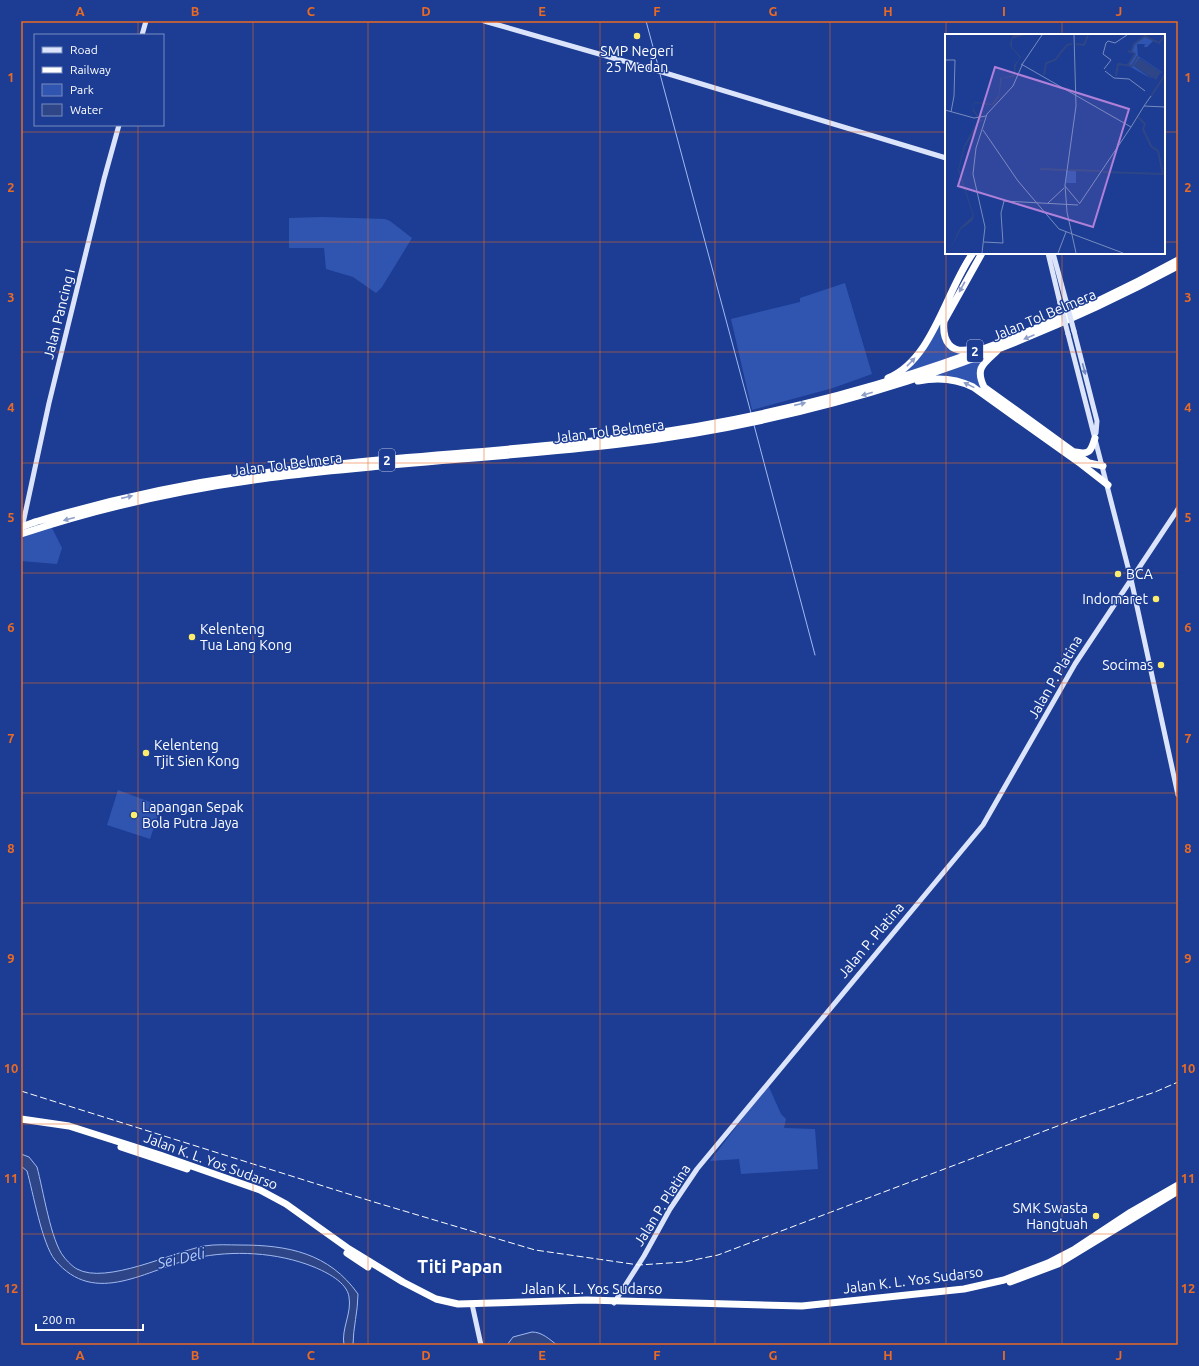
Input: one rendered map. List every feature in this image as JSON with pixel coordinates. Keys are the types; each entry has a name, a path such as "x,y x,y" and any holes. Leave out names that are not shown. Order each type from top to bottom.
{"highway":[{"path":"865,387 892,376 904,369 921,351 971,254"},
{"path":"981,254 944,321 944,337 951,346 961,350 998,346"},
{"name":"Jalan Tol Belmera","path":"21,527 36,525 149,492 249,475 336,465 603,440 744,420 762,416 894,379 998,346 1178,260"},
{"name":"Jalan Tol Belmera","path":"762,416 820,407 892,386 1088,311 1178,266"},
{"path":"998,346 980,369 979,374 984,387 1089,463 1103,466"},
{"path":"892,386 938,378 964,382 981,392 1040,434 1108,486"},
{"path":"1073,451 1084,454 1088,452 1091,449 1095,438"},
{"name":"Jalan Tol Belmera","path":"21,533 36,525"},
{"name":"Jalan K. L. Yos Sudarso","path":"21,1119 76,1128 153,1152 260,1190 292,1208 397,1281"},
{"name":"Jalan K. L. Yos Sudarso","path":"21,1124 74,1132 260,1195 284,1208 359,1262 436,1299 473,1306 518,1301 806,1306 957,1290 980,1286 1014,1276 1052,1261 1178,1184"},
{"name":"Jalan K. L. Yos Sudarso","path":"614,1302 804,1310 924,1299 975,1291 1022,1279 1058,1264 1178,1190"}],"street":[{"path":"142,34 146,21"},
{"path":"484,21 662,72 945,158"},
{"name":"Jalan Pancing I","path":"21,533 75,295 119,126"},
{"path":"1048,254 1071,332 1095,438 1132,580 1178,795"},
{"path":"1053,254 1063,302"},
{"name":"Jalan P. Platina","path":"614,1302 644,1256 670,1209 697,1169 983,825 1021,761 1075,664 1178,509"},
{"name":"Jalan Pancing I","path":"21,516 25,510"},
{"path":"473,1306 481,1345"}],"green space":[{"path":"322,217 385,219 390,221 412,238 382,287 376,293 353,277 326,269 324,248 289,248 289,218"},
{"path":"845,283 872,374 833,388 752,410 731,319 800,302 800,298"},
{"path":"942,320 941,333 946,346 962,353 901,374"},
{"path":"980,359 983,360 983,389 936,376"},
{"path":"50,524 62,548 57,564 21,561 21,544 23,537"},
{"name":"Lapangan Sepak Bola Putra Jaya","path":"118,790 161,806 150,839 107,825"},
{"path":"768,1085 781,1114 786,1119 784,1128 815,1129 818,1169 741,1174 739,1159 710,1161"}],"water":[{"name":"Sei Deli","path":"21,1154 29,1157 37,1167 55,1240 64,1257 77,1269 90,1273 105,1273 122,1270 209,1245 258,1245 306,1254 321,1260 334,1269 347,1280 358,1294 353,1345 344,1345 343,1339 350,1303 344,1287 335,1278 314,1267 285,1258 270,1255 240,1253 210,1255 177,1263 122,1281 104,1283 87,1281 71,1274 55,1260 50,1252 38,1217 27,1171 21,1166"},
{"path":"536,1332 548,1338 557,1345 507,1345 513,1337"}],"waterway":[{"path":"646,21 659,69"},
{"path":"660,74 751,413"},
{"path":"754,425 815,655"}],"railway":[{"path":"21,1091 374,1202 535,1250 639,1265 684,1262 718,1255 1076,1119 1155,1092 1178,1082"}],"place":[{"name":"SMP Negeri 25 Medan","path":"637,36"},
{"name":"BCA","path":"1118,574"},
{"name":"Indomaret","path":"1156,599"},
{"name":"Kelenteng Tua Lang Kong","path":"192,637"},
{"name":"Socimas","path":"1161,665"},
{"name":"Kelenteng Tjit Sien Kong","path":"146,753"},
{"name":"Lapangan Sepak Bola Putra Jaya","path":"134,815"},
{"name":"SMK Swasta Hangtuah","path":"1096,1216"}],"district":[{"name":"Titi Papan","path":"460,1266"}]}
